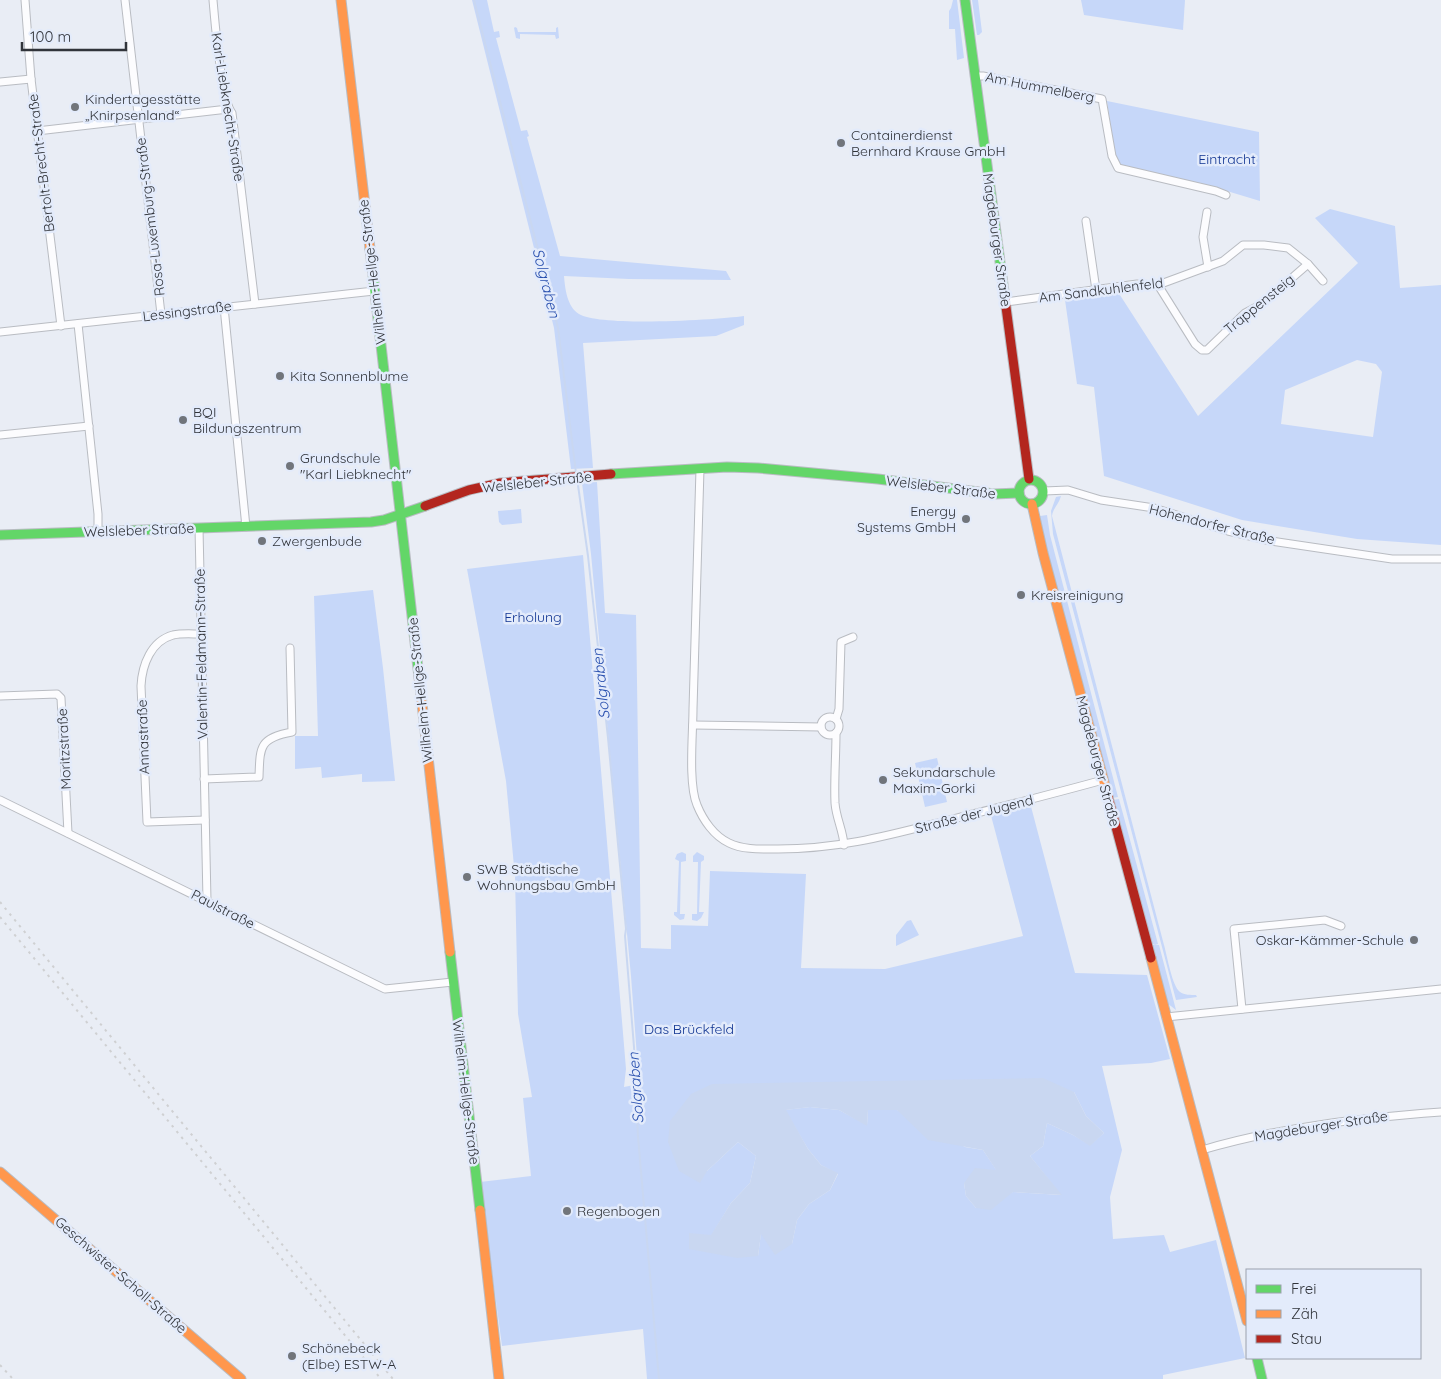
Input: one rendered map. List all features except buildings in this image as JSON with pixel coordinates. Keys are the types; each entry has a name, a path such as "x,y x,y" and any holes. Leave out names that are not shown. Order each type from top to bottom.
{"main road":[{"name":"Wilhelm-Hellge-Straße","path":"341,0 499,1379"},
{"name":"Magdeburger Straße","path":"965,0 1029,480"},
{"name":"Welsleber Straße","path":"0,535 371,522 400,515 469,490 500,483 700,468 758,468 913,483 994,494 1019,493"},
{"path":"1029,480 1040,483 1044,491 1042,499 1032,504 1024,502 1019,493 1022,483 1029,480"},
{"name":"Magdeburger Straße","path":"1032,504 1046,566 1246,1317"},
{"name":"Geschwister-Scholl-Straße","path":"0,1172 241,1379"},
{"path":"1257,1359 1262,1379"}],"street":[{"name":"Bertolt-Brecht-Straße","path":"25,0 31,79 60,326"},
{"name":"Rosa-Luxemburg-Straße","path":"125,0 161,314"},
{"name":"Karl-Liebknecht-Straße","path":"212,0 224,91 228,108 232,113 255,304"},
{"name":"Am Hummelberg","path":"975,76 1102,99 1112,156 1118,168 1226,195"},
{"path":"0,82 31,79"},
{"name":"Rosa-Luxemburg-Straße","path":"37,131 228,108"},
{"path":"1207,212 1203,238 1208,267"},
{"path":"1086,221 1096,290"},
{"name":"Am Sandkuhlenfeld","path":"1006,302 1137,284 1158,285 1223,261 1243,245 1288,248 1308,264 1323,281"},
{"name":"Trappensteig","path":"1158,285 1195,344 1202,350 1207,350 1245,313 1262,304 1308,264"},
{"name":"Lessingstraße","path":"0,332 374,291"},
{"path":"224,307 246,527"},
{"path":"78,324 98,514 98,532"},
{"path":"0,436 89,426"},
{"name":"Straße der Jugend","path":"700,468 695,599 693,794 696,805 716,834 729,843 746,848 804,849 844,845 873,840 1103,780"},
{"name":"Hohendorfer Straße","path":"1044,491 1068,490 1101,500 1154,508 1228,531 1271,541 1392,559 1441,560"},
{"name":"Valentin-Feldmann-Straße","path":"199,528 207,900"},
{"name":"Annastraße","path":"201,634 173,635 157,644 145,664 141,686 147,822 205,820"},
{"path":"836,719 839,709 841,642 852,637"},
{"path":"204,779 259,778 260,753 265,742 276,735 292,732 290,648"},
{"name":"Moritzstraße","path":"0,696 57,694 61,698 68,833"},
{"path":"821,727 826,718 831,717 836,719 840,725 836,733 835,802 844,845"},
{"path":"693,724 821,727"},
{"path":"821,727 826,734 836,733"},
{"name":"Paulstraße","path":"0,800 385,989 453,982"},
{"path":"1242,1009 1234,929 1325,920 1341,926"},
{"path":"1166,1017 1441,989"},
{"name":"Magdeburger Straße","path":"1202,1150 1248,1137 1327,1123 1380,1116 1441,1112"}],"green space":[{"path":"472,0 487,0 494,32 499,31 500,37 496,38 521,131 527,130 529,136 527,137 560,256 726,271 731,280 564,276 567,297 575,311 591,318 633,321 685,321 744,316 744,325 716,336 583,343 593,468 571,469 554,328"},
{"path":"953,0 957,0 964,58 957,60 955,29 949,29 949,11"},
{"path":"972,0 978,0 982,32 979,35 977,35"},
{"path":"1081,0 1185,0 1183,30 1084,15"},
{"path":"515,27 518,32 556,32 558,27 559,38 556,39 555,35 520,34 520,39 516,38"},
{"name":"Eintracht","path":"1107,101 1259,132 1260,201 1217,188 1119,165 1115,156"},
{"path":"1330,209 1395,226 1400,288 1441,285 1441,545 1357,539 1242,520 1104,476 1094,387 1077,384 1065,300 1118,292 1198,416 1358,263 1315,218","holes":["1357,360 1376,364 1382,372 1373,437 1281,424 1285,390"]},
{"path":"597,482 605,613 636,615 641,948 671,949 671,925 708,926 710,871 806,874 801,968 885,969 1023,936 989,808 1029,799 1075,973 1147,975 1170,1059 1151,1063 1102,1066 1122,1150 1110,1197 1113,1239 1164,1235 1170,1252 1216,1240 1245,1358 1163,1375 1163,1379 647,1379 643,1329 502,1346 480,1182 531,1176 523,1098 532,1097 518,1014 515,877 506,781 467,569 583,555 626,1069 624,1087 639,1084 631,976 591,554 582,483","holes":["712,1084 1074,1092 1086,1116 1104,1133 1090,1145 1047,1123 1043,1146 1030,1156 1061,1195 1013,1192 976,1208 966,1196 964,1183 997,1171 983,1150 965,1147 897,1110 868,1110 867,1125 839,1110 810,1107 785,1110 808,1149 821,1165 838,1174 830,1190 809,1204 797,1220 792,1244 761,1233 758,1256 711,1236 731,1203 750,1183 756,1156 738,1142 707,1171"]},
{"path":"1061,496 1052,516 1170,970 1180,992 1196,995 1197,997 1176,1000 1053,534 1051,511 1056,497"},
{"path":"521,509 522,523 502,525 499,522 498,511"},
{"path":"1047,515 1050,535 1118,797 1112,798 1046,549 1040,516"},
{"path":"373,590 395,781 362,782 362,774 322,778 321,767 295,769 295,736 318,736 314,596"},
{"path":"937,758 947,802 925,807 915,763"},
{"path":"1119,799 1158,944 1155,945 1151,943 1147,932 1113,800"},
{"path":"682,852 686,854 686,861 681,862 680,914 685,914 684,919 680,920 674,915 674,912 677,912 679,861 675,859 677,854"},
{"path":"697,852 704,856 704,860 701,862 699,912 704,912 697,921 692,920 692,914 697,914 698,862 693,862 693,856"},
{"path":"911,920 919,935 896,946 896,935 907,921"},
{"path":"1153,945 1159,945 1176,1010 1167,1003 1152,948"}],"shaded area":[{"path":"1043,1078 1074,1092 1086,1116 1104,1133 1090,1146 1073,1135 1047,1123 1043,1146 1030,1156 1062,1195 1013,1192 991,1210 976,1208 966,1196 964,1183 975,1168 996,1170 983,1150 928,1140 897,1110 868,1110 867,1126 839,1110 810,1107 786,1110 808,1149 821,1165 838,1173 830,1190 809,1204 797,1220 792,1244 775,1255 761,1234 758,1256 737,1258 689,1249 689,1233 711,1235 731,1203 750,1183 756,1156 738,1142 707,1171 700,1183 679,1171 668,1142 670,1121 691,1094 712,1084"}],"waterway":[{"name":"Solgraben","path":"474,0 558,328 576,473"},
{"name":"Solgraben","path":"577,478 588,556 608,738 626,929 638,1137 659,1379"}],"railway":[{"path":"0,902 393,1379"},
{"path":"0,917 381,1379"},
{"path":"0,1365 13,1379"}],"traffic: fast":[{"path":"965,0 1004,292"},
{"path":"370,249 419,677"},
{"path":"611,474 727,467 758,468 878,479 994,494 1019,493"},
{"path":"1031,480 1040,483 1043,492 1040,501 1031,504 1022,501 1019,492 1022,483 1031,480"},
{"path":"0,535 371,522 384,520 425,506"},
{"path":"450,952 480,1210"},
{"path":"1257,1359 1262,1379"}],"traffic: slow":[{"path":"341,0 370,249"},
{"path":"1032,504 1043,553 1108,797"},
{"path":"419,677 450,952"},
{"path":"1151,958 1246,1317"},
{"path":"0,1172 241,1379"},
{"path":"480,1210 499,1379"}],"traffic: jam":[{"path":"1004,292 1029,479"},
{"path":"425,506 469,490 500,483 611,474"},
{"path":"1108,797 1151,958"}],"place":[{"name":"Kindertagesstätte „Knirpsenland“","path":"75,107"},
{"name":"Containerdienst Bernhard Krause GmbH","path":"841,143"},
{"name":"Kita Sonnenblume","path":"280,376"},
{"name":"BQI Bildungszentrum","path":"183,420"},
{"name":"Grundschule \"Karl Liebknecht\"","path":"290,466"},
{"name":"Energy Systems GmbH","path":"966,519"},
{"name":"Zwergenbude","path":"262,541"},
{"name":"Kreisreinigung","path":"1021,595"},
{"name":"Sekundarschule Maxim-Gorki","path":"883,780"},
{"name":"SWB Städtische Wohnungsbau GmbH","path":"467,877"},
{"name":"Oskar-Kämmer-Schule","path":"1414,940"},
{"name":"Regenbogen","path":"567,1211"},
{"name":"Schönebeck (Elbe) ESTW-A","path":"292,1356"}],"park label":[{"name":"Erholung","path":"533,617"},
{"name":"Das Brückfeld","path":"689,1029"}]}
